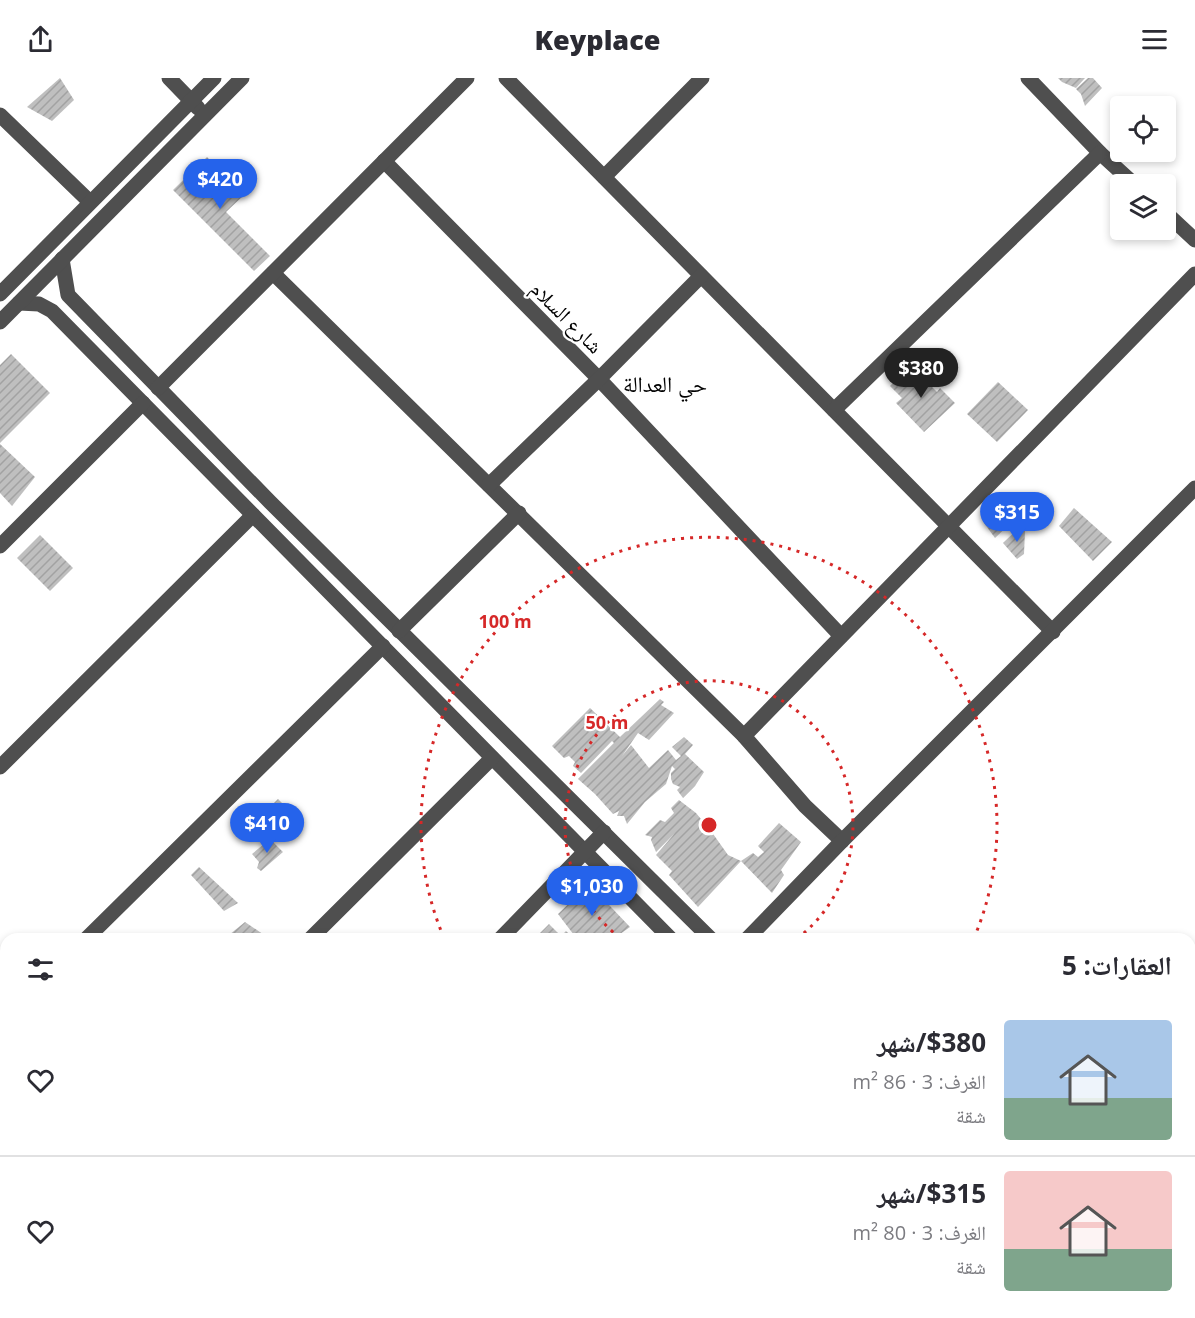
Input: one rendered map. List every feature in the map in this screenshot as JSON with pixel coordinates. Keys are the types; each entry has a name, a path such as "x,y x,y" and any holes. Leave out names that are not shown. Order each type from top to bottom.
{"street":[{"path":"169,78 205,115"},
{"path":"0,294 214,78"},
{"path":"0,322 242,78"},
{"path":"158,388 467,78"},
{"path":"506,78 1053,632"},
{"path":"604,177 702,78"},
{"path":"1028,78 1123,174"},
{"path":"0,114 90,202"},
{"path":"834,410 1100,153"},
{"name":"شارع السلام","path":"384,161 599,379 841,636"},
{"path":"1176,222 1195,240"},
{"path":"62,259 68,295 399,631 705,933"},
{"path":"273,273 744,736 806,806 842,841"},
{"path":"744,736 1195,274"},
{"path":"489,485 701,276"},
{"path":"52,311 68,295"},
{"path":"19,303 39,304 52,311 665,933"},
{"path":"0,546 143,403"},
{"path":"753,933 1195,488"},
{"path":"399,631 519,513"},
{"path":"0,767 253,515"},
{"path":"92,933 383,646"},
{"path":"316,933 492,758"},
{"path":"506,933 604,832"}],"building":[{"path":"60,78 74,100 52,121 27,107"},
{"path":"1058,78 1085,78 1076,88"},
{"path":"1088,78 1093,78 1102,88 1085,106 1081,94 1076,89"},
{"path":"207,157 244,195 226,212 270,256 254,271 173,190"},
{"path":"11,354 50,393 0,443 0,365"},
{"path":"911,366 919,374 924,372 932,381 929,384 937,392 940,388 955,403 924,432 896,403 902,398 890,386"},
{"path":"998,382 1028,410 997,442 967,414"},
{"path":"0,444 35,477 12,506 0,493"},
{"path":"1002,499 1014,520 995,538 984,523"},
{"path":"1074,508 1112,542 1093,561 1059,526"},
{"path":"1022,525 1025,531 1024,554 1017,559 1003,543"},
{"path":"40,535 73,568 50,591 17,558"},
{"path":"660,699 664,702 661,705 674,713 649,740 638,733 622,756 631,745 649,768 668,750 676,760 681,756 672,747 684,737 693,745 685,754 704,772 683,798 677,790 680,787 673,784 671,779 671,773 675,769 672,766 666,784 645,802 627,824 624,816 617,816 619,811 613,814 578,779 614,743 612,741 581,773 573,766 575,762 569,756 564,758 552,746 590,708 620,737"},
{"path":"278,799 295,816 297,825 292,833 282,838 271,832 258,819"},
{"path":"679,800 696,813 728,855 741,861 698,907 669,875 672,871 656,855 675,833 656,852 652,837 645,835 660,820 665,822 674,813 671,808"},
{"path":"779,823 801,842 781,870 784,875 772,893 741,861 753,853 758,857 764,852 758,846"},
{"path":"270,839 283,852 261,871 257,868 259,862 252,854"},
{"path":"199,867 238,903 224,911 191,875"},
{"path":"589,884 630,927 622,933 572,933 558,914"},
{"path":"245,922 261,933 231,933"},
{"path":"549,924 558,933 540,933"}],"district":[{"name":"حي العدالة","path":"665,383"}]}
